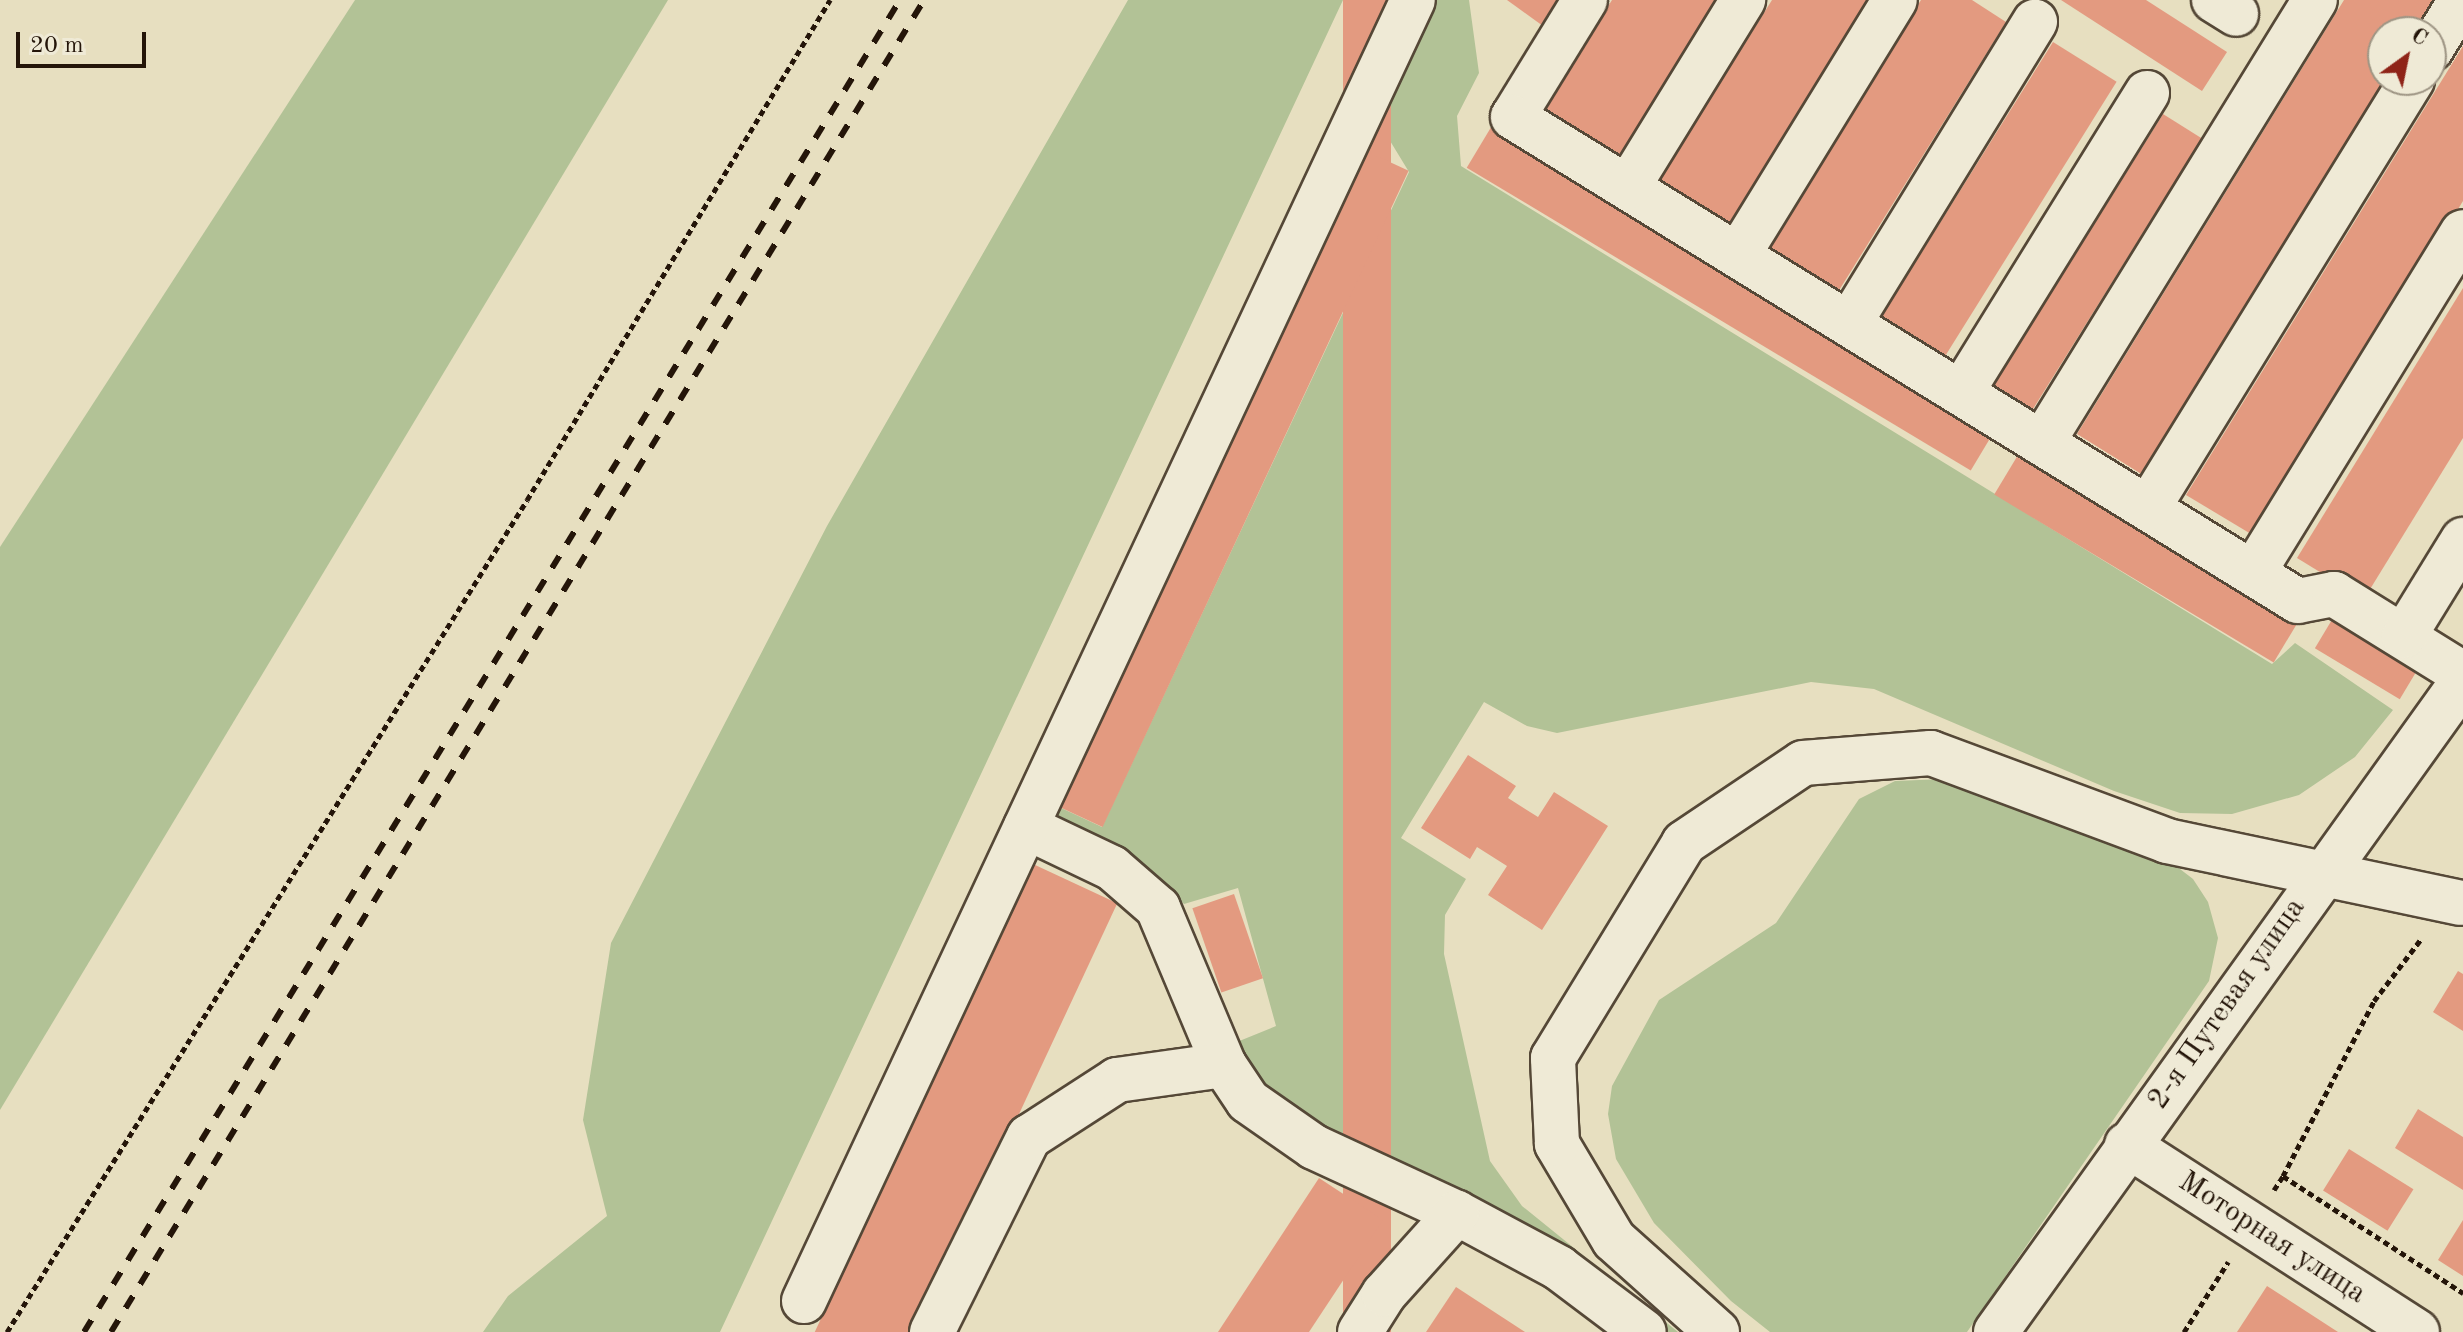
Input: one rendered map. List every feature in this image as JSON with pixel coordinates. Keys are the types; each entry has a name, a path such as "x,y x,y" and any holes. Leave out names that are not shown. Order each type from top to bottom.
{"street":[{"path":"804,1301 1413,0"},
{"path":"1585,0 1513,117 2298,601 2334,594 2463,674"},
{"path":"1628,187 1743,0"},
{"path":"1738,255 1895,0"},
{"path":"2042,443 2315,0"},
{"path":"2447,23 2461,0"},
{"path":"1849,324 2035,22"},
{"path":"1961,393 2147,93"},
{"path":"2148,508 2402,96"},
{"path":"2253,573 2463,232"},
{"path":"2404,636 2463,540"},
{"name":"2-я Путевая улица","path":"1996,1332 2322,871 2463,681"},
{"path":"1717,1332 1614,1240 1557,1144 1553,1058 1684,843 1803,763 1931,753 2167,841 2322,871 2455,902"},
{"path":"1026,827 1112,868 1143,891 1166,923 1224,1065 1248,1101 1314,1147 1457,1213 1559,1268 1644,1332"},
{"path":"932,1332 1029,1137 1117,1080 1224,1065"},
{"name":"Моторная улица","path":"2127,1145 2417,1332"},
{"path":"1360,1332 1384,1294 1457,1213"}],"path":[{"path":"7,1332 527,500 830,0"},
{"path":"2184,1332 2283,1176 2374,1001 2455,902"},
{"path":"2283,1176 2463,1293"}],"green space":[{"path":"355,0 668,0 0,1110 0,547"},
{"path":"1128,0 1343,0 720,1332 483,1332 508,1296 607,1216 583,1120 611,943 827,526"},
{"path":"1426,0 1469,0 1479,73 1457,116 1461,166 2272,664 2295,643 2393,710 2355,757 2299,795 2232,814 2180,813 2114,791 1874,689 1811,682 1557,733 1527,726 1484,702 1401,838 1466,879 1445,915 1444,954 1490,1161 1522,1206 1678,1332 1658,1332 1475,1207 1269,1098 1227,1046 1276,1026 1238,888 1184,904 1166,886 1061,825 1054,812 1059,807 1102,827 1409,172 1381,126 1388,86"},
{"path":"1944,779 2163,856 2193,879 2208,902 2218,938 2209,981 1967,1332 1770,1332 1731,1301 1654,1223 1616,1159 1608,1114 1612,1086 1659,1000 1776,923 1859,799 1895,781"}],"building":[{"path":"1343,0 1391,0 1391,1332 1343,1332"},
{"path":"1507,0 1559,0 1543,26"},
{"path":"1612,0 1720,0 1617,164 1540,115"},
{"path":"1772,0 1870,0 1728,228 1657,184"},
{"path":"1921,0 1972,0 2006,22 1833,300 1761,255"},
{"path":"2061,0 2146,0 2227,52 2202,91"},
{"path":"2344,0 2436,0 2426,16 2367,16 2367,96 2377,96 2143,475 2077,434"},
{"path":"2053,42 2117,82 1942,361 1879,321"},
{"path":"2463,46 2463,201 2256,537 2186,495 2432,96 2447,96 2447,72"},
{"path":"2163,114 2202,138 2028,417 1989,392"},
{"path":"1493,124 1997,427 1971,471 1467,168"},
{"path":"1366,151 1409,171 1103,827 1060,807"},
{"path":"2463,288 2463,438 2364,599 2297,558"},
{"path":"2021,450 2300,618 2274,662 1994,495"},
{"path":"2336,613 2421,664 2400,699 2315,648"},
{"path":"1468,755 1516,786 1508,798 1538,817 1554,792 1608,826 1542,930 1488,895 1507,866 1477,847 1470,859 1421,828"},
{"path":"1033,864 1117,903 917,1332 815,1332"},
{"path":"1234,894 1263,978 1221,992 1192,908"},
{"path":"2458,971 2463,974 2463,1031 2433,1012"},
{"path":"2418,1109 2463,1137 2463,1190 2395,1148"},
{"path":"2349,1149 2413,1189 2387,1231 2323,1191"},
{"path":"1319,1178 1383,1220 1309,1332 1218,1332"},
{"path":"2463,1220 2463,1276 2438,1260"},
{"path":"2267,1286 2338,1332 2237,1332"},
{"path":"1456,1287 1525,1332 1426,1332"}],"railway":[{"path":"84,1332 900,0"},
{"path":"111,1332 924,0"}]}
